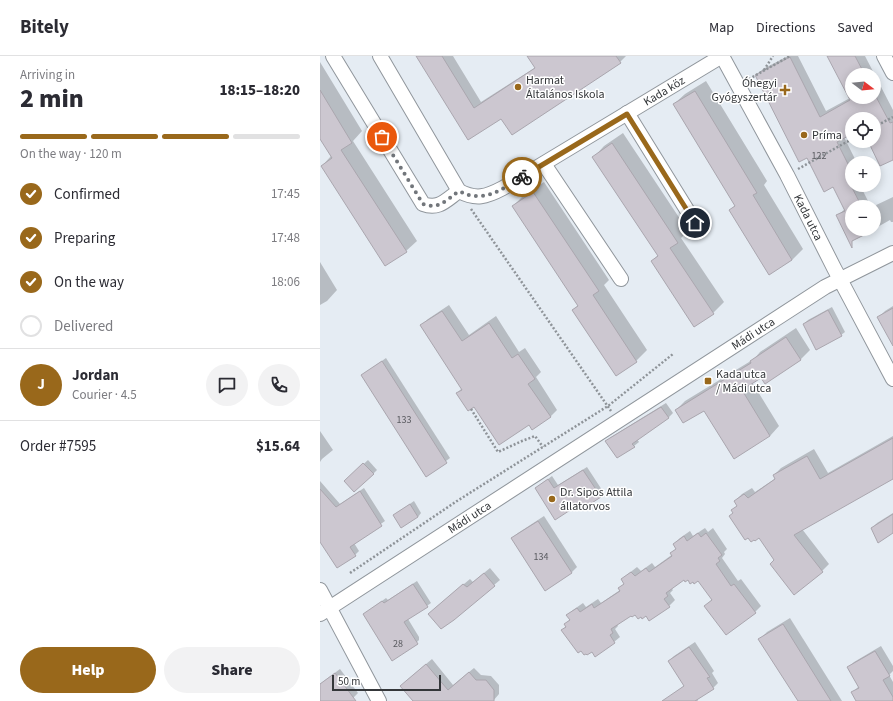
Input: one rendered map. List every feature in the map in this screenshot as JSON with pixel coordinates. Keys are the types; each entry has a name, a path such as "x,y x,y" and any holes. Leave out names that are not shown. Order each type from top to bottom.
{"street":[{"path":"333,56 423,204 432,207 439,205 459,191 380,56"},
{"name":"Kada köz","path":"459,191 468,196 480,197 491,195 722,56"},
{"name":"Kada utca","path":"722,56 787,175 840,280 891,372"},
{"path":"884,56 893,73"},
{"path":"627,114 695,223"},
{"path":"544,164 621,279"},
{"name":"Mádi utca","path":"325,611 619,422 825,287 893,253"},
{"path":"320,590 325,611 380,701"}],"path":[{"path":"773,56 764,70 790,56"},
{"path":"881,123 893,117"},
{"path":"787,175 845,143"},
{"path":"459,191 619,422"},
{"path":"350,573 457,502 608,406 673,354"},
{"path":"471,409 498,452 522,440 534,436 543,447"}],"building":[{"path":"416,56 442,56 474,108 535,68 527,56 616,56 621,63 512,135 501,119 468,140"},
{"path":"827,56 855,56 861,68 845,68 845,90"},
{"path":"790,57 820,117 845,103 880,104 890,123 893,122 893,160 881,166 881,156 875,156 871,148 881,148 881,112 845,112 845,138 837,142 845,158 845,192 854,192 858,200 845,200 845,211 833,187 824,192 807,158 799,162 755,75"},
{"path":"320,90 352,143 341,150 407,252 385,266 321,166 332,158 320,139"},
{"path":"695,91 757,193 753,195 792,260 769,275 729,210 735,206 673,104"},
{"path":"612,143 678,243 670,248 714,314 694,327 651,261 658,256 592,157"},
{"path":"533,192 599,291 593,295 637,362 616,376 572,310 578,306 512,206"},
{"path":"845,211 845,234 836,215"},
{"path":"846,236 862,236 852,241 852,248"},
{"path":"893,308 893,346 877,317"},
{"path":"828,310 842,336 816,350 803,324"},
{"path":"442,311 462,341 489,323 512,358 518,354 535,379 528,384 551,417 532,430 529,425 499,445 474,407 468,411 456,393 462,390 420,325"},
{"path":"786,337 801,360 765,384 761,378 742,390 770,436 734,459 704,411 683,423 675,410 751,363 750,361"},
{"path":"382,361 447,463 426,477 361,375"},
{"path":"661,407 669,418 632,444 635,447 617,458 605,441"},
{"path":"893,438 893,479 794,535 823,572 794,595 770,564 774,560 759,538 751,542 748,538 745,540 729,516 733,513 731,510 737,506 734,501 744,494 748,498 775,479 773,475 807,456 820,479"},
{"path":"363,463 374,474 354,492 344,481"},
{"path":"583,470 601,497 581,510 578,505 555,520 535,488 548,479 554,488"},
{"path":"320,489 336,507 360,491 382,526 350,547 356,556 337,568 320,542"},
{"path":"410,504 418,517 401,528 393,515"},
{"path":"893,514 893,533 878,543 871,528"},
{"path":"538,521 572,573 545,591 511,538"},
{"path":"698,533 701,537 706,533 722,555 718,558 720,561 716,564 731,586 734,584 756,613 726,635 704,606 712,600 698,581 694,584 693,582 690,584 688,580 685,582 684,580 666,593 668,596 664,599 670,607 649,621 646,616 642,619 641,617 638,619 635,615 611,629 613,633 610,635 615,643 595,657 592,652 587,655 584,655 581,651 578,653 561,630 566,627 564,624 570,620 566,615 577,608 580,612 592,604 594,608 620,591 618,588 624,584 621,579 631,572 635,576 646,568 649,572 672,556 670,553 676,549 673,544 684,536 687,541"},
{"path":"484,573 495,586 441,629 428,614 463,584 467,587"},
{"path":"413,584 428,607 404,622 418,644 392,661 363,614 382,601 384,603"},
{"path":"783,624 831,701 798,701 758,639"},
{"path":"689,647 710,677 707,678 714,689 695,701 662,701 684,686 668,661"},
{"path":"875,651 890,676 883,680 893,697 893,701 856,701 851,692 859,688 847,667"},
{"path":"426,664 448,690 469,672 476,680 486,680 494,690 494,701 413,701 400,686"},
{"path":"335,673 356,701 320,701 320,684"}],"way so far":[{"path":"382,137 423,204 432,207 439,205 459,191 468,196 480,197 491,195 522,177"}],"place":[{"name":"Harmat Általános Iskola","path":"518,87"},
{"name":"Óhegyi Gyógyszertár","path":"785,90"},
{"name":"Príma","path":"804,135"},
{"name":"Kada utca / Mádi utca","path":"708,381"},
{"name":"Dr. Sipos Attila állatorvos","path":"552,499"}],"route":[{"path":"522,177 627,114 695,223"}]}
